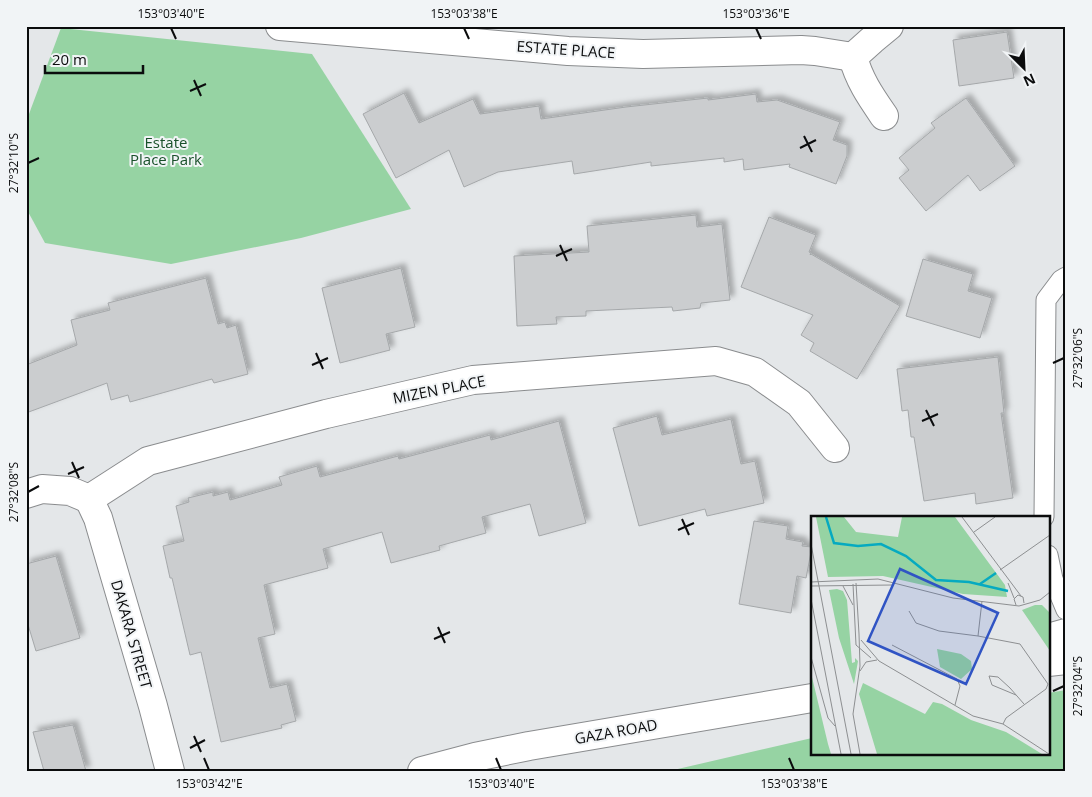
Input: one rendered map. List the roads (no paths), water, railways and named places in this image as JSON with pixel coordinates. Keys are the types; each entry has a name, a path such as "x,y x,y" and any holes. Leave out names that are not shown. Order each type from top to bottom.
{"street":[{"name":"ESTATE PLACE","path":"280,26 568,51 642,54 800,50 853,58"},
{"path":"884,116 865,87 853,58 889,26"},
{"name":"MIZEN PLACE","path":"89,499 148,461 326,414 473,380 716,361 755,372 799,404 835,448"},
{"path":"26,494 42,489 70,491 89,499"},
{"name":"DAKARA STREET","path":"89,499 98,518 170,771"},
{"path":"1050,637 1066,633"},
{"path":"1050,662 1066,660"},
{"name":"GAZA ROAD","path":"422,771 475,757 529,746 811,698"}],"lane":[{"path":"1044,516 1046,300 1061,280 1066,277"},
{"path":"1050,565 1053,579 1066,610"}],"park label":[{"name":"Estate Place Park","path":"166,150"}]}
